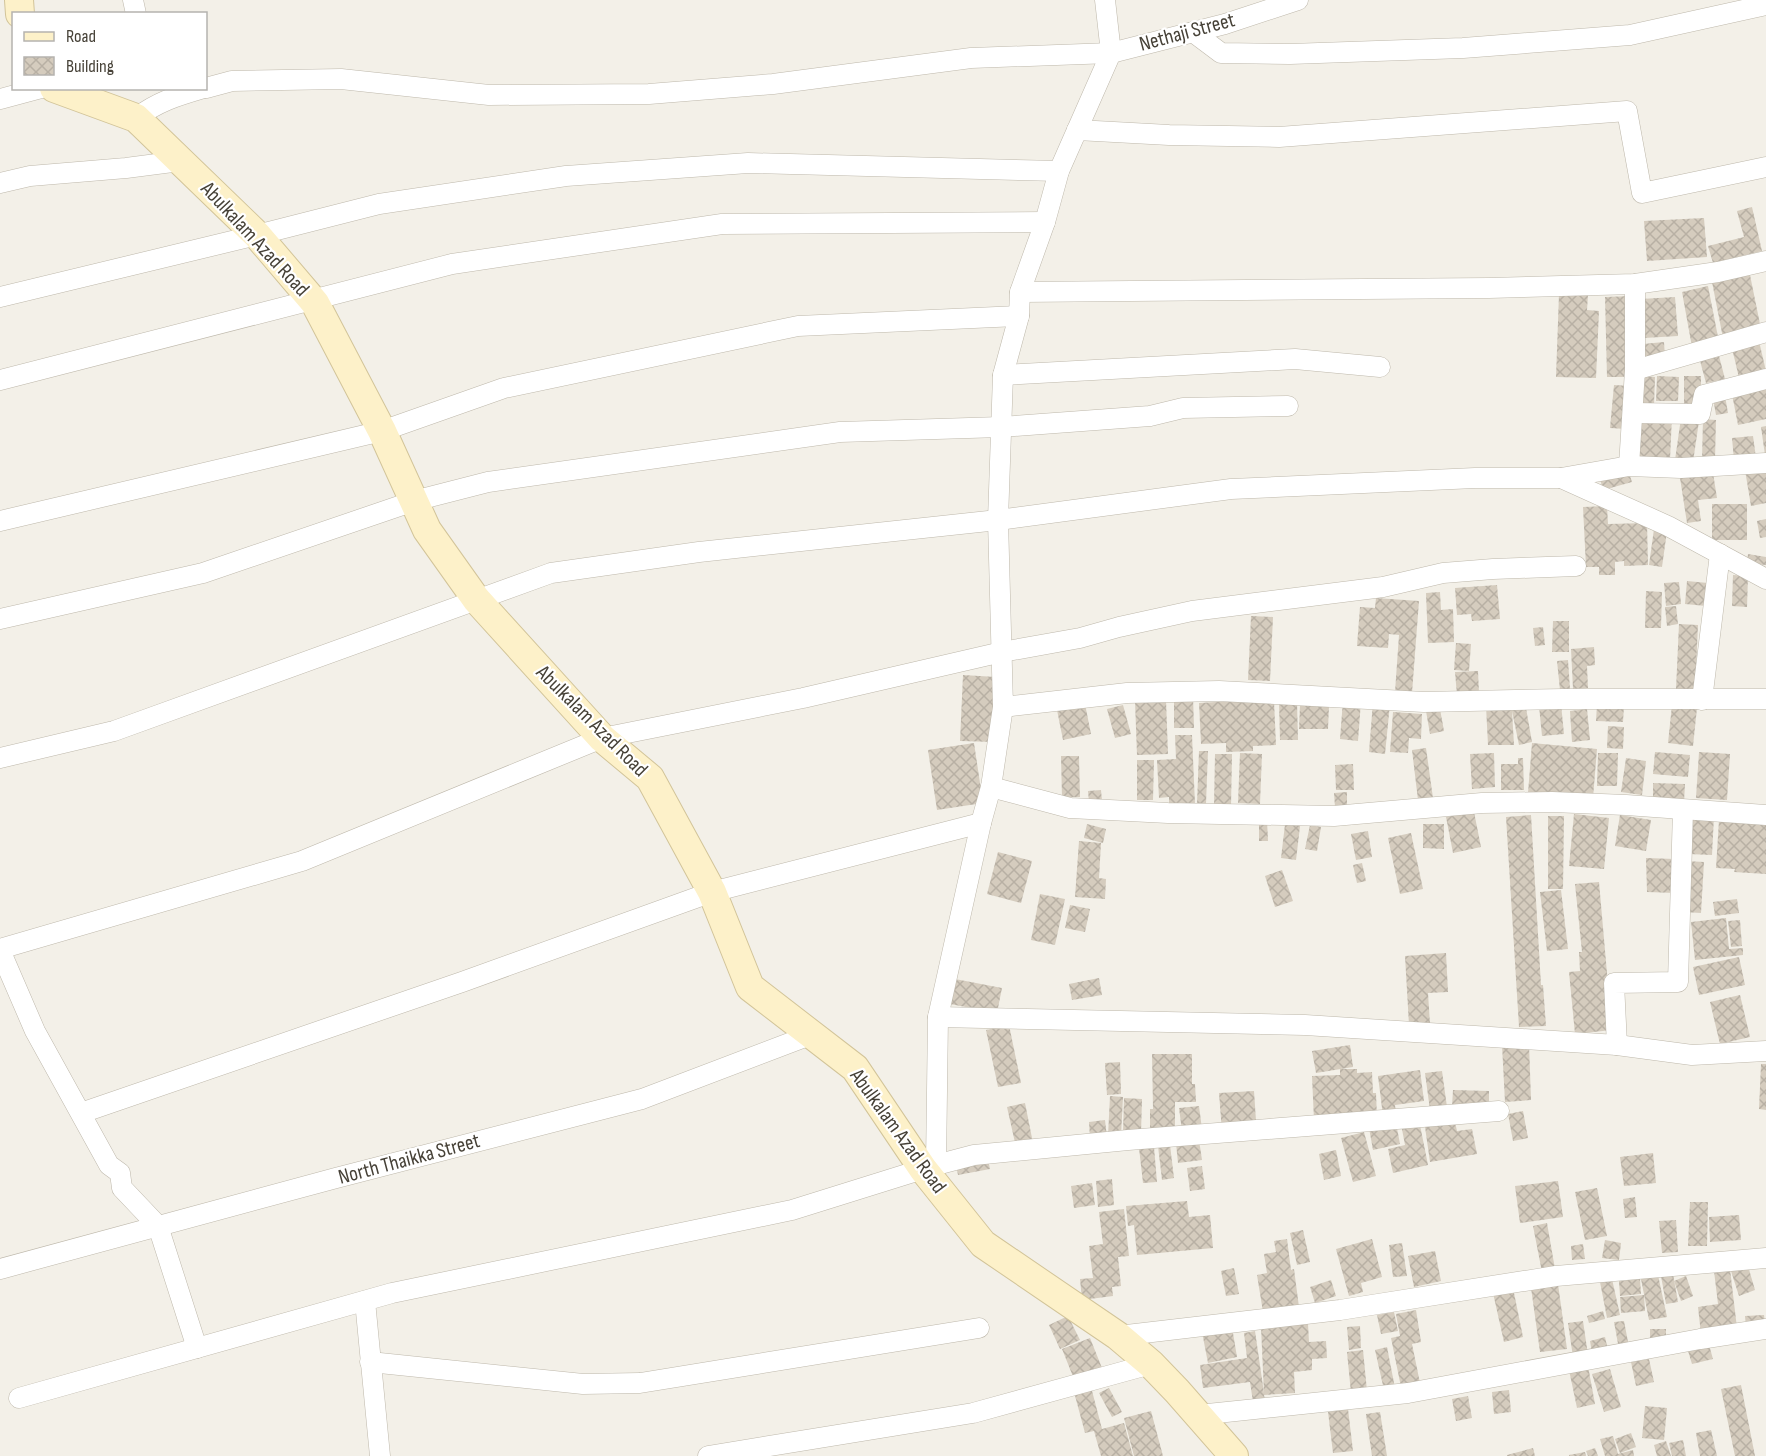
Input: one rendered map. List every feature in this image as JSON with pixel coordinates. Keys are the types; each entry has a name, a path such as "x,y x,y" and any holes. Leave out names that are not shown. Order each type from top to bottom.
{"main road":[{"name":"Abulkalam Azad Road","path":"66,90 146,104 180,161 257,236 312,300 382,431 427,530 476,599 602,738 650,778 712,892 750,987 855,1068 930,1167 983,1244 1118,1336 1150,1364 1234,1456"}],"street":[{"path":"930,1167 938,1017 981,823 992,787 1003,707 998,520 1003,375 1019,316 1020,292 1045,222 1059,171 1111,53 1105,0"},
{"name":"Nethaji Street","path":"207,87 231,81 341,80 489,95 649,94 773,84 971,58 1111,53 1225,24 1298,0"},
{"path":"1193,32 1221,53 1290,54 1463,48 1630,35 1766,5"},
{"path":"0,99 34,90"},
{"name":"Nethaji Street","path":"146,104 198,90"},
{"path":"1077,130 1169,135 1279,137 1627,111 1642,193 1766,167"},
{"path":"0,183 30,176 180,161"},
{"path":"0,297 257,236 379,204 566,176 748,163 1059,171"},
{"path":"0,380 452,264 722,224 1045,222"},
{"path":"1020,292 1490,288 1635,284 1718,272 1766,261"},
{"path":"1629,466 1634,413 1635,284"},
{"path":"0,521 382,431 504,388 798,326 1019,316"},
{"path":"1635,370 1766,332"},
{"path":"1003,375 1295,358 1380,367"},
{"path":"1634,413 1700,414 1704,395 1766,379"},
{"path":"0,620 203,573 414,501 488,482 840,432 1001,427 1150,416 1183,408 1288,406"},
{"path":"0,758 114,731 551,573 699,552 998,520 1231,489 1475,478 1561,478 1629,466 1681,468 1766,463"},
{"path":"1561,478 1668,526 1766,579"},
{"path":"1701,700 1720,554"},
{"path":"197,1348 158,1226 122,1188 120,1173 110,1165 35,1031 0,950 302,861 602,738 804,698 1002,652 1080,638 1192,611 1383,588 1443,573 1503,568 1576,566"},
{"path":"1003,707 1127,693 1219,691 1424,702 1766,699"},
{"path":"992,787 1070,808 1168,813 1334,816 1482,803 1552,802 1766,815"},
{"path":"1617,1045 1614,983 1678,982 1683,810"},
{"path":"81,1113 450,986 712,892 981,823"},
{"path":"938,1017 1305,1025 1617,1045 1692,1055 1766,1051"},
{"name":"North Thaikka Street","path":"0,1269 336,1178 642,1099 813,1034"},
{"path":"19,1398 392,1293 792,1210 974,1155 1128,1140 1499,1111"},
{"path":"1118,1336 1340,1310 1556,1276 1766,1258"},
{"path":"364,1301 380,1456"},
{"path":"370,1362 583,1384 640,1383 979,1328"},
{"path":"1198,1415 1408,1393 1688,1341 1766,1329"},
{"path":"708,1456 973,1413 1150,1364"}],"building":[{"path":"1752,207 1762,251 1713,263 1708,246 1744,237 1737,211"},
{"path":"1704,218 1707,257 1647,261 1644,221"},
{"path":"1750,275 1761,329 1723,338 1712,282"},
{"path":"1708,286 1719,342 1692,347 1682,292"},
{"path":"1559,294 1588,295 1587,310 1599,311 1596,378 1556,377"},
{"path":"1631,296 1632,377 1607,377 1605,297"},
{"path":"1675,297 1678,336 1644,338 1641,299"},
{"path":"1758,337 1766,371 1740,382 1731,344"},
{"path":"1664,342 1665,358 1645,360 1643,344"},
{"path":"1718,352 1725,379 1706,383 1699,357"},
{"path":"1642,376 1655,377 1654,406 1640,405"},
{"path":"1657,376 1679,377 1678,401 1656,401"},
{"path":"1684,376 1701,376 1701,404 1684,404"},
{"path":"1766,382 1766,419 1738,425 1731,389"},
{"path":"1614,385 1630,386 1626,429 1610,428"},
{"path":"1725,396 1728,413 1716,415 1713,398"},
{"path":"1639,415 1672,416 1670,460 1636,459"},
{"path":"1681,418 1699,421 1693,462 1675,460"},
{"path":"1703,419 1716,420 1715,460 1702,460"},
{"path":"1766,426 1766,455 1765,455 1761,427"},
{"path":"1753,436 1756,458 1734,460 1732,438"},
{"path":"1627,467 1632,482 1603,490 1599,475"},
{"path":"1766,467 1766,503 1751,506 1745,470"},
{"path":"1713,473 1717,498 1698,500 1701,521 1687,523 1680,478"},
{"path":"1712,504 1747,504 1747,540 1712,540"},
{"path":"1607,506 1608,524 1647,523 1648,565 1624,566 1624,561 1615,562 1615,575 1599,575 1599,567 1586,567 1583,507"},
{"path":"1766,519 1766,537 1760,538 1757,521"},
{"path":"1654,529 1667,531 1662,567 1649,565"},
{"path":"1748,554 1766,557 1766,565 1747,563"},
{"path":"1733,575 1748,576 1747,607 1732,606"},
{"path":"1687,581 1708,583 1706,606 1685,604"},
{"path":"1679,582 1681,604 1666,606 1664,583"},
{"path":"1497,585 1500,619 1472,621 1471,614 1457,615 1455,588"},
{"path":"1646,591 1662,592 1661,628 1645,628"},
{"path":"1440,592 1441,610 1453,609 1454,642 1428,643 1426,593"},
{"path":"1376,598 1419,601 1412,693 1395,692 1399,635 1389,634 1388,648 1357,646 1360,607 1375,608"},
{"path":"1676,606 1678,624 1667,626 1665,607"},
{"path":"1251,616 1273,617 1270,681 1248,680"},
{"path":"1553,621 1569,621 1569,652 1552,652"},
{"path":"1679,624 1698,625 1695,691 1676,689"},
{"path":"1543,627 1545,645 1535,646 1533,628"},
{"path":"1456,643 1471,644 1469,671 1454,670"},
{"path":"1594,647 1595,665 1587,666 1588,688 1573,689 1571,649"},
{"path":"1568,660 1570,689 1560,690 1557,661"},
{"path":"1478,671 1479,693 1457,695 1455,672"},
{"path":"963,675 996,677 994,742 960,741"},
{"path":"1174,696 1193,696 1194,728 1174,728"},
{"path":"1166,700 1168,754 1137,755 1135,701"},
{"path":"1343,700 1361,701 1358,741 1340,739"},
{"path":"1274,701 1276,745 1253,746 1253,751 1226,752 1226,743 1201,744 1199,703"},
{"path":"1279,702 1297,702 1298,740 1280,740"},
{"path":"1373,702 1390,704 1385,754 1369,752"},
{"path":"1085,704 1091,734 1063,740 1057,710"},
{"path":"1561,704 1564,734 1542,736 1539,706"},
{"path":"1597,704 1624,706 1623,722 1596,721"},
{"path":"1123,705 1131,734 1115,738 1107,709"},
{"path":"1300,705 1329,706 1328,729 1299,729"},
{"path":"1512,705 1512,710 1526,708 1532,742 1519,745 1512,711 1514,745 1488,745 1486,706"},
{"path":"1672,705 1697,708 1693,746 1668,743"},
{"path":"1440,709 1444,731 1430,734 1426,711"},
{"path":"1587,709 1590,740 1572,742 1570,711"},
{"path":"1393,712 1422,714 1421,739 1409,738 1408,753 1390,752"},
{"path":"1608,726 1624,727 1623,749 1607,748"},
{"path":"1175,735 1192,735 1195,804 1169,805 1169,797 1159,798 1157,760 1176,759"},
{"path":"974,743 983,803 937,810 928,750"},
{"path":"1532,743 1597,749 1593,798 1528,793"},
{"path":"1426,748 1433,798 1418,800 1412,750"},
{"path":"1199,751 1208,751 1206,804 1197,804"},
{"path":"1655,752 1690,755 1688,777 1653,774"},
{"path":"1699,752 1730,754 1727,800 1696,798"},
{"path":"1240,753 1262,754 1260,804 1238,803"},
{"path":"1494,753 1495,787 1472,789 1470,754"},
{"path":"1598,753 1618,753 1617,786 1597,786"},
{"path":"1215,754 1232,754 1231,807 1214,806"},
{"path":"1061,756 1079,756 1080,797 1062,797"},
{"path":"1518,758 1523,758 1524,790 1501,790 1501,764 1518,764"},
{"path":"1626,758 1646,761 1642,795 1621,792"},
{"path":"1137,760 1154,760 1153,800 1137,800"},
{"path":"1353,764 1354,790 1336,790 1335,765"},
{"path":"1653,783 1685,784 1684,802 1653,801"},
{"path":"1101,790 1102,801 1089,802 1088,791"},
{"path":"1347,792 1347,806 1335,807 1334,793"},
{"path":"1474,812 1481,847 1453,853 1446,817"},
{"path":"1574,814 1609,818 1604,869 1569,866"},
{"path":"1531,815 1541,985 1543,985 1546,1026 1519,1027 1506,817"},
{"path":"1620,815 1651,820 1646,851 1615,846"},
{"path":"1690,815 1714,816 1712,855 1688,854"},
{"path":"1286,816 1301,818 1296,860 1281,858"},
{"path":"1548,816 1564,816 1563,889 1548,889"},
{"path":"1267,820 1268,841 1259,841 1259,821"},
{"path":"1719,820 1766,823 1766,874 1734,872 1735,869 1716,868"},
{"path":"1087,824 1106,829 1103,843 1084,838"},
{"path":"1423,824 1444,824 1444,849 1423,848"},
{"path":"1310,825 1321,827 1317,851 1305,849"},
{"path":"1368,831 1372,857 1356,860 1351,834"},
{"path":"1411,833 1423,889 1400,894 1388,838"},
{"path":"1079,841 1101,843 1099,878 1106,879 1105,899 1075,897"},
{"path":"998,852 1032,861 1021,903 987,894"},
{"path":"1646,858 1675,859 1675,893 1647,892"},
{"path":"1686,861 1704,862 1701,913 1684,912"},
{"path":"1362,863 1366,881 1357,883 1353,865"},
{"path":"1282,870 1293,901 1275,907 1265,876"},
{"path":"1599,882 1612,1030 1575,1034 1569,972 1580,971 1579,952 1582,952 1575,884"},
{"path":"1561,890 1568,949 1547,951 1540,892"},
{"path":"1040,894 1065,899 1055,945 1031,940"},
{"path":"1737,899 1739,913 1715,916 1713,902"},
{"path":"1070,905 1090,909 1085,932 1065,928"},
{"path":"1726,918 1729,949 1743,948 1743,955 1695,960 1691,922"},
{"path":"1740,920 1742,946 1731,947 1728,921"},
{"path":"1446,953 1448,992 1428,993 1430,1024 1409,1025 1405,956"},
{"path":"1739,957 1745,985 1699,995 1693,967"},
{"path":"1099,978 1102,995 1072,1000 1069,984"},
{"path":"955,979 1002,988 997,1013 950,1004"},
{"path":"1740,995 1750,1037 1720,1044 1710,1002"},
{"path":"1009,1025 1021,1083 998,1087 986,1030"},
{"path":"1529,1043 1531,1100 1505,1102 1502,1045"},
{"path":"1350,1045 1353,1067 1316,1073 1312,1051"},
{"path":"1152,1054 1192,1054 1192,1084 1195,1084 1196,1102 1175,1102 1175,1133 1150,1133 1150,1109 1153,1109"},
{"path":"1120,1062 1121,1094 1107,1095 1105,1063"},
{"path":"1761,1064 1766,1064 1766,1110 1759,1109"},
{"path":"1340,1069 1357,1069 1357,1073 1372,1072 1377,1117 1314,1120 1312,1076 1340,1075"},
{"path":"1420,1070 1424,1101 1395,1105 1396,1114 1383,1116 1378,1076"},
{"path":"1442,1071 1447,1107 1430,1110 1425,1073"},
{"path":"1453,1090 1489,1091 1489,1108 1452,1106"},
{"path":"1254,1091 1256,1121 1222,1132 1219,1093"},
{"path":"1110,1096 1123,1097 1121,1136 1108,1136"},
{"path":"1124,1098 1142,1099 1141,1133 1123,1133"},
{"path":"1025,1103 1033,1143 1016,1147 1007,1107"},
{"path":"1199,1106 1202,1129 1182,1131 1179,1108"},
{"path":"1523,1111 1528,1138 1513,1141 1508,1114"},
{"path":"1105,1120 1107,1138 1090,1139 1089,1122"},
{"path":"1419,1120 1428,1165 1393,1173 1388,1149 1405,1145 1401,1124"},
{"path":"1455,1122 1457,1131 1472,1129 1477,1154 1430,1162 1425,1127"},
{"path":"1396,1123 1400,1144 1373,1150 1369,1128"},
{"path":"1364,1132 1376,1176 1353,1182 1341,1138"},
{"path":"1199,1140 1202,1160 1178,1163 1176,1143"},
{"path":"1170,1145 1174,1178 1162,1180 1158,1146"},
{"path":"985,1146 990,1169 958,1175 953,1152"},
{"path":"1154,1147 1157,1182 1143,1183 1139,1148"},
{"path":"1336,1150 1341,1176 1324,1180 1319,1154"},
{"path":"1653,1153 1656,1183 1624,1186 1620,1157"},
{"path":"1202,1166 1205,1189 1190,1191 1187,1168"},
{"path":"1112,1179 1114,1205 1098,1207 1096,1181"},
{"path":"1558,1181 1563,1217 1520,1223 1515,1186"},
{"path":"1092,1183 1095,1205 1074,1208 1071,1186"},
{"path":"1597,1188 1607,1236 1585,1240 1575,1192"},
{"path":"1635,1197 1637,1217 1625,1218 1623,1199"},
{"path":"1187,1201 1189,1217 1210,1215 1213,1248 1137,1255 1134,1225 1128,1226 1126,1206"},
{"path":"1690,1202 1708,1202 1707,1246 1688,1246"},
{"path":"1124,1209 1129,1256 1118,1257 1121,1286 1112,1287 1113,1296 1082,1300 1080,1279 1093,1278 1089,1246 1103,1244 1099,1212"},
{"path":"1739,1215 1741,1240 1710,1242 1709,1217"},
{"path":"1676,1220 1678,1252 1662,1253 1659,1221"},
{"path":"1547,1223 1555,1269 1542,1272 1533,1226"},
{"path":"1303,1230 1310,1262 1297,1265 1290,1233"},
{"path":"1287,1239 1299,1307 1263,1312 1257,1275 1267,1273 1264,1254 1276,1252 1274,1241"},
{"path":"1372,1239 1382,1277 1361,1283 1363,1292 1349,1296 1336,1249"},
{"path":"1605,1240 1621,1243 1619,1260 1602,1258"},
{"path":"1402,1243 1407,1276 1393,1277 1389,1245"},
{"path":"1583,1244 1585,1259 1572,1260 1571,1246"},
{"path":"1435,1251 1441,1281 1414,1287 1408,1256"},
{"path":"1748,1266 1755,1290 1739,1296 1731,1271"},
{"path":"1234,1268 1239,1294 1226,1296 1221,1271"},
{"path":"1730,1269 1737,1328 1701,1334 1698,1307 1718,1304 1714,1271"},
{"path":"1673,1274 1678,1302 1666,1304 1661,1276"},
{"path":"1658,1275 1667,1317 1649,1320 1641,1279"},
{"path":"1686,1276 1693,1296 1681,1301 1674,1281"},
{"path":"1612,1279 1620,1315 1607,1318 1600,1282"},
{"path":"1640,1279 1641,1294 1620,1296 1619,1281"},
{"path":"1331,1280 1336,1296 1315,1303 1310,1287"},
{"path":"1558,1284 1567,1349 1540,1352 1531,1288"},
{"path":"1513,1288 1523,1337 1504,1342 1493,1293"},
{"path":"1644,1295 1645,1311 1621,1313 1620,1297"},
{"path":"1416,1310 1421,1342 1412,1344 1420,1383 1401,1387 1391,1338 1400,1336 1396,1314"},
{"path":"1603,1311 1605,1319 1589,1323 1587,1316"},
{"path":"1394,1312 1398,1331 1381,1334 1377,1315"},
{"path":"1764,1315 1765,1325 1746,1327 1745,1316"},
{"path":"1068,1316 1080,1340 1060,1349 1049,1325"},
{"path":"1583,1321 1588,1355 1573,1357 1568,1323"},
{"path":"1624,1321 1629,1347 1619,1349 1614,1322"},
{"path":"1308,1324 1309,1342 1326,1341 1327,1358 1312,1359 1312,1370 1294,1372 1295,1393 1264,1395 1265,1400 1253,1402 1250,1382 1203,1388 1200,1365 1247,1358 1244,1333 1255,1331 1264,1393 1261,1327"},
{"path":"1360,1326 1361,1348 1349,1350 1347,1327"},
{"path":"1232,1327 1237,1357 1208,1363 1202,1332"},
{"path":"1650,1329 1666,1329 1666,1341 1650,1341"},
{"path":"1605,1337 1608,1350 1592,1353 1590,1341"},
{"path":"1090,1338 1104,1373 1076,1384 1062,1349"},
{"path":"1709,1345 1713,1359 1692,1364 1688,1351"},
{"path":"1387,1347 1395,1388 1384,1390 1375,1350"},
{"path":"1363,1350 1367,1391 1351,1393 1347,1352"},
{"path":"1649,1359 1654,1382 1636,1386 1631,1362"},
{"path":"1588,1366 1595,1404 1577,1408 1569,1370"},
{"path":"1610,1369 1621,1407 1604,1412 1592,1374"},
{"path":"1741,1385 1755,1456 1735,1456 1721,1389"},
{"path":"1091,1387 1102,1429 1124,1423 1133,1456 1101,1456 1094,1431 1085,1433 1074,1392"},
{"path":"1109,1388 1122,1412 1112,1417 1099,1393"},
{"path":"1509,1390 1511,1412 1494,1414 1492,1392"},
{"path":"1468,1396 1472,1418 1456,1421 1452,1399"},
{"path":"1645,1406 1667,1408 1664,1440 1642,1438"},
{"path":"1348,1409 1353,1451 1333,1453 1328,1412"},
{"path":"1151,1411 1163,1456 1134,1456 1124,1418"},
{"path":"1380,1412 1387,1456 1372,1456 1366,1414"},
{"path":"1711,1430 1717,1456 1700,1456 1696,1433"},
{"path":"1631,1433 1636,1447 1620,1453 1615,1439"},
{"path":"1613,1436 1618,1454 1633,1450 1634,1456 1605,1456 1600,1439"},
{"path":"1683,1440 1686,1456 1672,1456 1669,1443"},
{"path":"1666,1441 1671,1456 1657,1456 1654,1445"},
{"path":"1533,1448 1535,1456 1507,1456 1507,1455"},
{"path":"1595,1448 1598,1456 1588,1456 1586,1451"},
{"path":"1585,1452 1586,1456 1569,1456 1569,1455"}]}
